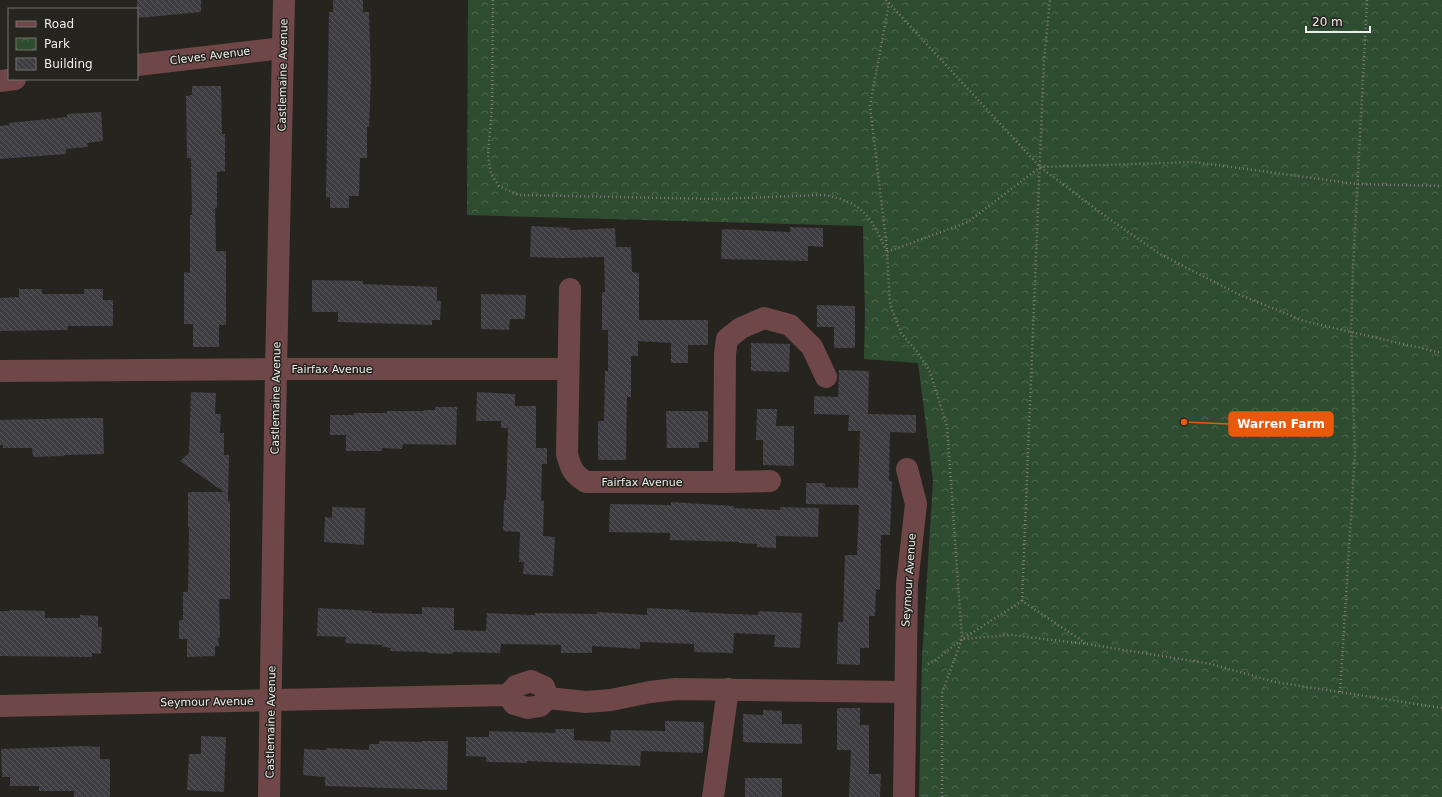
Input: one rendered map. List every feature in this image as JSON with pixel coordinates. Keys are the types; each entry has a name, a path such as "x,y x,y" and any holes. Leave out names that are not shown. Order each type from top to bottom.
{"street":[{"name":"Castlemaine Avenue","path":"270,797 276,369 284,0"},
{"name":"Cleves Avenue","path":"138,65 283,48"},
{"name":"Fairfax Avenue","path":"570,289 567,454 570,467 576,476 586,482 770,481"},
{"path":"724,482 725,354 727,339 741,328 764,318 790,325 812,347 826,377"},
{"name":"Fairfax Avenue","path":"0,371 568,368"},
{"name":"Seymour Avenue","path":"904,795 907,584 916,504 907,469"},
{"name":"Seymour Avenue","path":"0,705 508,695 516,686 531,681 544,687 548,698 586,702 611,700 676,688 905,692"},
{"path":"713,797 728,689"}],"path":[{"path":"493,0 492,106 488,155 491,174 500,186 518,195 717,199 824,195 840,198 861,209 876,226 887,252"},
{"path":"886,0 1040,167 1160,254 1238,294 1304,321 1442,353"},
{"path":"1022,601 1044,60 1050,0"},
{"path":"1340,692 1355,454 1351,331 1367,0"},
{"path":"889,3 870,106 887,252 890,304 901,333 918,353 930,372 947,426 962,639 942,693 942,797"},
{"path":"887,252 968,222 1040,167 1194,162 1357,184 1442,186"},
{"path":"905,692 922,667 936,660 962,639 1022,601"},
{"path":"1022,601 1087,644"},
{"path":"962,639 1011,635 1087,644 1210,664 1275,682 1442,708"}],"green space":[{"path":"468,0 1442,0 1442,797 919,797 922,658 933,481 918,363 864,359 865,315 863,226 467,215"}],"building":[{"path":"137,0 201,0 201,12 138,18"},
{"path":"333,0 363,0 363,12 369,12 371,80 369,127 367,127 367,158 360,158 359,196 349,196 349,208 330,208 330,197 326,198 329,12 333,12"},
{"path":"192,86 221,86 222,134 225,134 225,171 217,172 217,208 215,208 216,251 226,251 226,325 219,325 219,347 193,347 193,324 184,324 184,272 190,273 190,215 192,215 191,158 187,158 186,96 192,95"},
{"path":"101,112 103,141 87,143 88,147 66,149 66,154 0,159 0,126 10,125 9,123 67,117 67,114"},
{"path":"531,226 570,228 570,230 615,228 616,247 631,247 632,272 639,273 639,320 708,320 708,345 688,345 688,363 671,363 671,343 638,341 638,356 631,356 631,397 627,397 626,460 598,460 598,421 604,421 605,371 608,371 608,330 602,330 602,292 605,292 604,257 530,257"},
{"path":"790,227 823,228 823,247 808,246 808,261 721,259 722,229 790,232"},
{"path":"312,280 363,281 363,284 437,287 437,301 441,301 440,320 432,320 432,325 338,322 338,312 312,312"},
{"path":"19,289 42,289 42,294 84,294 84,289 103,289 103,300 113,300 113,326 68,326 68,330 0,331 0,298 19,297"},
{"path":"481,294 526,295 525,319 510,319 509,330 481,329"},
{"path":"817,305 855,306 855,348 834,348 834,327 817,327"},
{"path":"751,343 790,344 789,372 751,371"},
{"path":"839,370 869,371 868,414 916,415 916,433 890,432 889,481 892,481 890,535 881,535 880,590 876,589 875,616 869,616 869,648 860,648 860,665 837,664 838,622 843,622 845,555 857,555 859,505 806,504 806,483 825,483 825,487 858,488 860,431 848,431 849,415 814,414 814,396 838,397"},
{"path":"191,392 216,393 215,414 221,414 220,433 224,433 224,455 229,455 228,501 230,501 230,599 219,599 220,637 218,638 219,646 215,646 215,656 187,657 187,639 179,639 179,620 183,620 183,592 188,592 188,492 224,492 180,461 189,453"},
{"path":"477,392 515,394 515,406 536,406 536,448 547,448 547,464 542,464 541,501 544,501 543,536 555,537 553,576 523,574 524,562 519,562 520,532 503,531 504,500 506,500 508,428 501,428 501,421 476,421"},
{"path":"435,407 457,407 456,445 403,444 402,449 382,448 382,451 346,451 346,435 330,435 330,415 387,413 387,411 424,411 435,410"},
{"path":"757,409 777,409 776,426 794,426 794,466 763,465 763,440 756,440"},
{"path":"666,411 708,411 708,442 699,442 699,448 667,448"},
{"path":"103,418 104,454 33,457 32,448 3,448 3,445 0,445 0,420"},
{"path":"671,502 734,506 734,508 780,510 780,507 819,508 818,537 776,536 776,548 757,547 757,544 739,542 670,540 670,533 609,532 610,504 671,505"},
{"path":"332,507 365,508 364,545 324,542 325,517 332,518"},
{"path":"422,607 454,608 454,630 486,631 487,613 535,615 535,613 597,614 597,612 647,615 647,608 689,610 689,612 758,615 759,611 802,613 800,648 774,647 775,635 734,633 733,653 694,652 694,644 640,642 640,649 592,646 592,653 561,653 561,645 501,644 500,653 453,652 453,654 390,651 391,648 382,647 383,645 345,643 346,637 317,636 318,608 372,611 372,613 422,614"},
{"path":"0,611 45,611 45,618 80,618 80,615 98,616 98,627 102,627 101,654 92,653 92,657 0,656"},
{"path":"837,708 860,708 860,725 869,725 869,774 881,774 880,797 849,797 851,750 837,750"},
{"path":"763,710 782,711 782,724 802,724 802,744 743,742 743,714 763,715"},
{"path":"665,721 704,722 703,753 641,751 640,766 527,761 527,763 486,762 486,757 466,756 466,737 489,737 489,731 555,733 556,729 574,729 574,740 610,742 611,730 665,731"},
{"path":"201,736 226,737 224,792 187,790 189,754 201,754"},
{"path":"379,741 448,741 447,790 325,786 325,777 303,775 304,749 326,750 326,748 369,750 369,744 379,744"},
{"path":"83,746 100,747 100,759 110,759 110,797 74,797 74,791 39,791 39,786 10,786 10,777 2,777 1,749"},
{"path":"745,778 782,778 782,797 745,797"}],"place":[{"name":"Warren Farm","path":"1184,422"}]}
